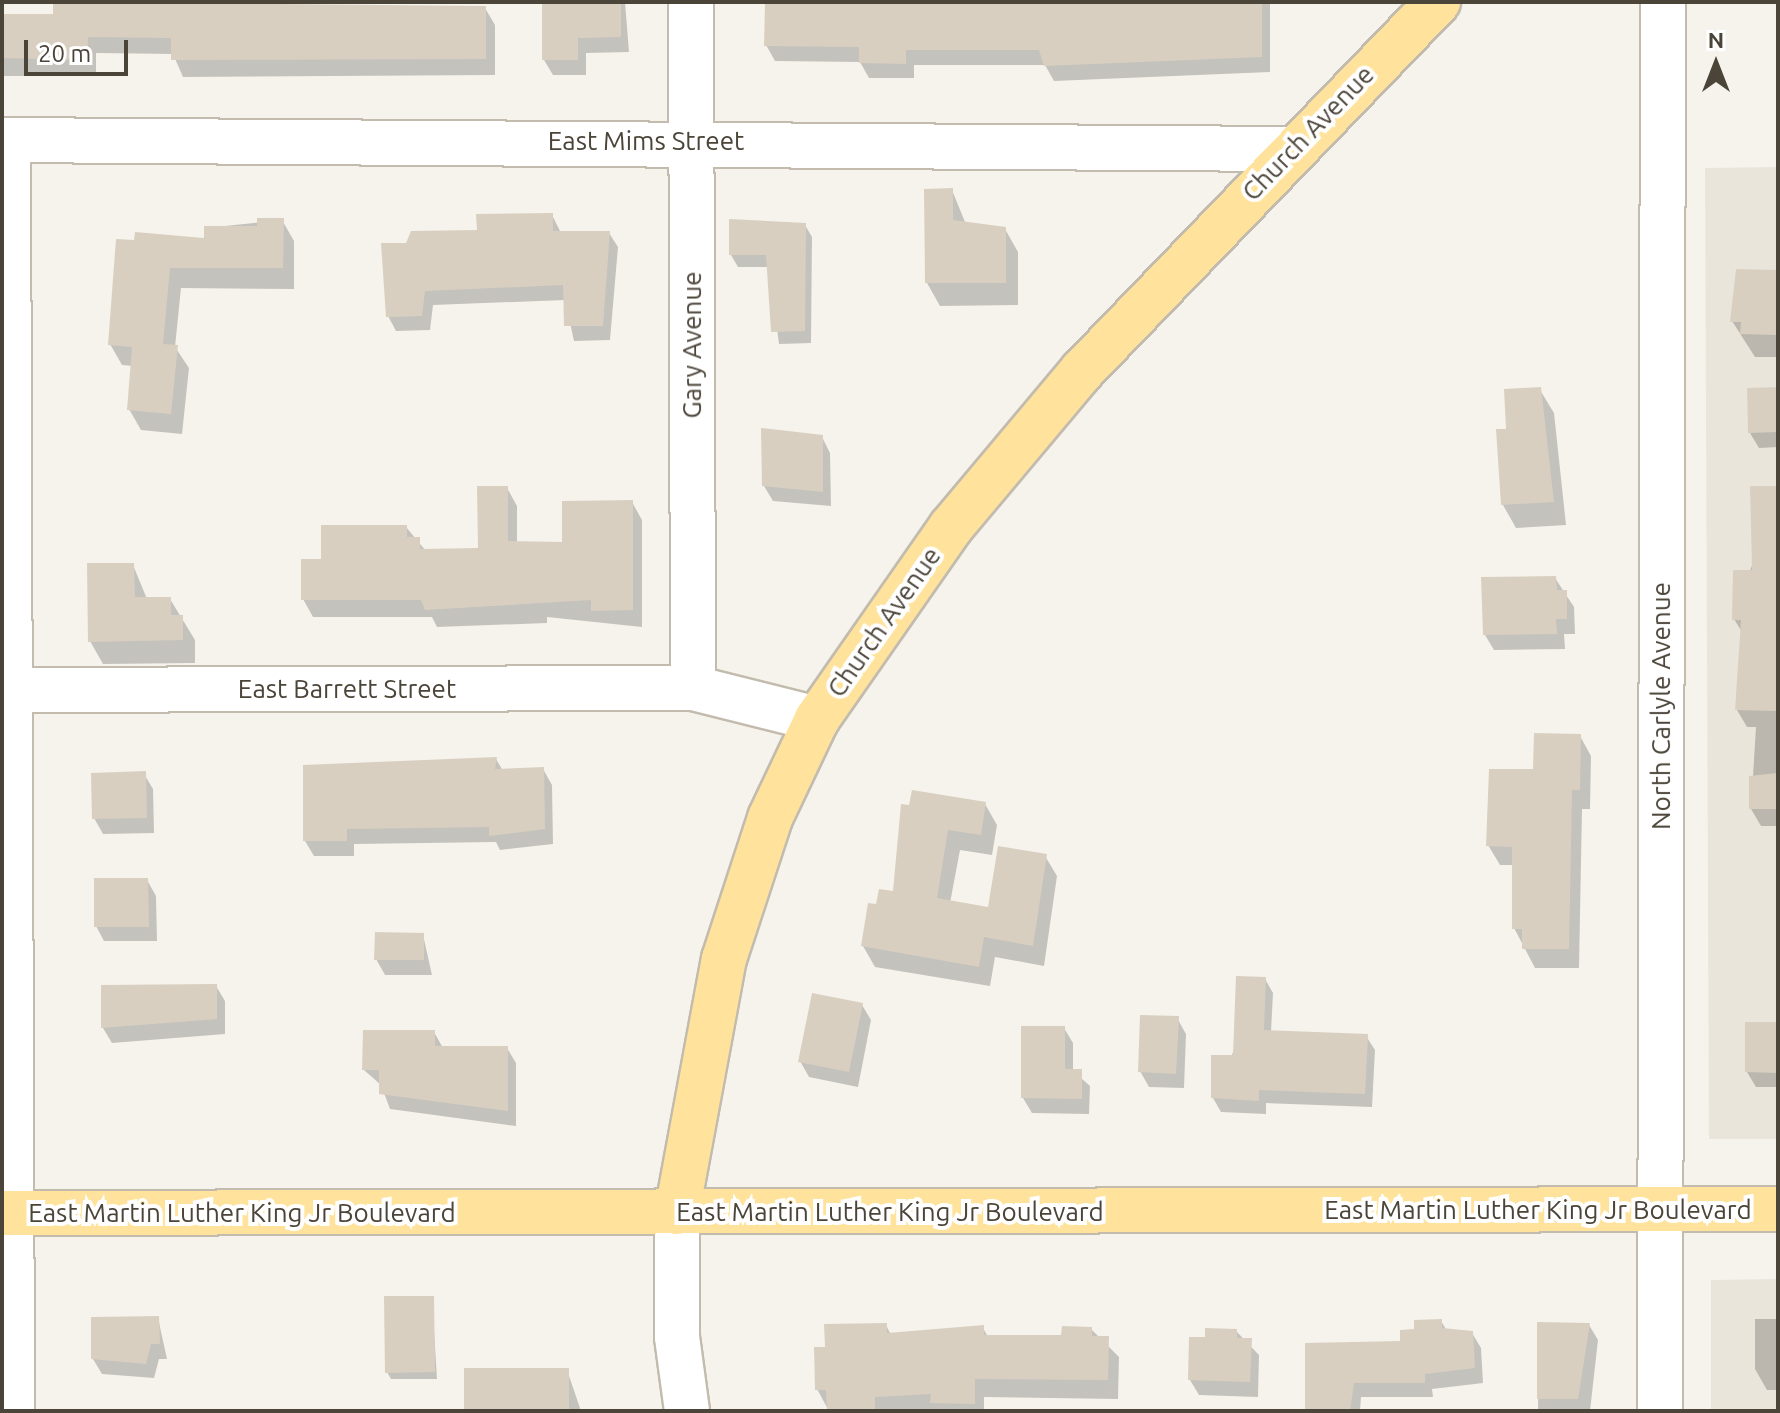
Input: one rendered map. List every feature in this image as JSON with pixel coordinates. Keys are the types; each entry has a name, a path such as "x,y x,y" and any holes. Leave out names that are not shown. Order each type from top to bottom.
{"main road":[{"name":"Church Avenue","path":"677,1212 724,959 770,818 817,719 894,602 986,484 1290,149 1438,2"},
{"name":"East Martin Luther King Jr Boulevard","path":"5,1213 1778,1209"}],"street":[{"name":"Gary Avenue","path":"691,2 693,688"},
{"name":"North Carlyle Avenue","path":"1660,1411 1663,2"},
{"name":"East Mims Street","path":"5,140 692,140 1290,149"},
{"path":"5,140 5,1213 12,1411"},
{"name":"East Barrett Street","path":"7,690 693,688 817,719"},
{"name":"Church Avenue","path":"677,1212 677,1337 687,1411"}],"shaded area":[{"path":"1778,167 1778,1139 1709,1139 1705,168"},
{"path":"1778,1279 1778,1411 1711,1411 1711,1280"}],"building":[{"path":"53,2 486,6 486,59 171,60 171,38 88,37 87,60 2,58 2,14 53,14"},
{"path":"542,2 621,2 621,37 578,38 578,60 542,60"},
{"path":"765,2 1262,2 1262,57 1044,66 1039,50 906,50 906,64 859,63 859,47 764,46"},
{"path":"953,188 953,220 1006,227 1006,283 925,283 924,189"},
{"path":"553,213 553,231 610,231 603,326 564,326 563,285 425,291 422,316 386,317 381,243 406,243 411,231 477,230 476,214"},
{"path":"257,218 284,218 283,268 170,268 163,344 178,345 171,414 127,410 132,347 108,345 116,239 134,240 135,232 204,238 204,226 257,226"},
{"path":"729,219 806,223 805,331 771,332 766,255 729,255"},
{"path":"1736,269 1778,270 1778,335 1740,334 1741,322 1730,322"},
{"path":"1541,387 1554,502 1501,505 1496,429 1506,429 1504,389"},
{"path":"1778,387 1778,432 1748,433 1747,388"},
{"path":"761,428 823,435 823,492 762,486"},
{"path":"477,486 508,486 508,541 562,542 562,501 633,500 633,610 591,611 591,600 425,610 421,600 301,600 301,559 321,559 321,525 407,525 407,537 420,537 420,549 478,548"},
{"path":"1750,486 1778,486 1778,711 1735,710 1741,620 1732,620 1733,570 1752,570"},
{"path":"87,563 134,563 135,597 171,597 171,615 183,615 183,640 88,642"},
{"path":"1556,576 1557,590 1567,590 1567,619 1556,619 1557,634 1483,635 1481,577"},
{"path":"1534,733 1581,734 1580,790 1572,790 1569,949 1522,949 1522,929 1512,929 1512,847 1486,846 1489,769 1533,769"},
{"path":"497,757 495,769 544,767 545,829 489,836 489,827 347,829 347,841 303,841 303,765"},
{"path":"146,771 147,818 92,819 91,773"},
{"path":"1778,773 1778,809 1749,809 1749,776"},
{"path":"912,790 986,802 981,835 948,830 937,898 988,907 998,846 1047,854 1033,946 984,937 979,967 861,946 868,903 876,904 879,889 893,891 901,804 909,805"},
{"path":"94,878 148,878 149,927 94,927"},
{"path":"375,932 424,933 424,960 374,960"},
{"path":"1236,976 1266,977 1264,1030 1368,1034 1365,1094 1259,1090 1259,1101 1211,1098 1211,1055 1233,1055"},
{"path":"217,984 217,1019 101,1028 101,985"},
{"path":"812,993 863,1003 849,1072 798,1062"},
{"path":"1140,1015 1179,1016 1176,1074 1138,1072"},
{"path":"1745,1022 1778,1022 1778,1073 1745,1072"},
{"path":"1021,1026 1065,1026 1065,1069 1082,1069 1082,1099 1021,1098"},
{"path":"363,1030 435,1030 435,1046 508,1046 508,1111 379,1094 379,1070 362,1070"},
{"path":"384,1296 434,1296 435,1372 385,1373"},
{"path":"159,1316 160,1344 151,1344 146,1364 91,1359 91,1317"},
{"path":"1442,1319 1442,1328 1473,1331 1475,1368 1425,1374 1425,1383 1354,1383 1350,1411 1305,1411 1305,1343 1400,1341 1400,1330 1414,1329 1414,1320"},
{"path":"1537,1322 1590,1323 1578,1399 1537,1399"},
{"path":"887,1323 887,1333 984,1325 984,1335 1061,1335 1062,1326 1092,1327 1092,1336 1109,1336 1108,1380 975,1379 975,1404 930,1403 931,1394 875,1397 875,1411 827,1411 826,1390 815,1390 814,1347 825,1347 824,1324"},
{"path":"1205,1328 1237,1329 1237,1338 1252,1338 1250,1382 1188,1380 1189,1337 1205,1337"},
{"path":"464,1368 569,1368 569,1411 464,1411"}]}
